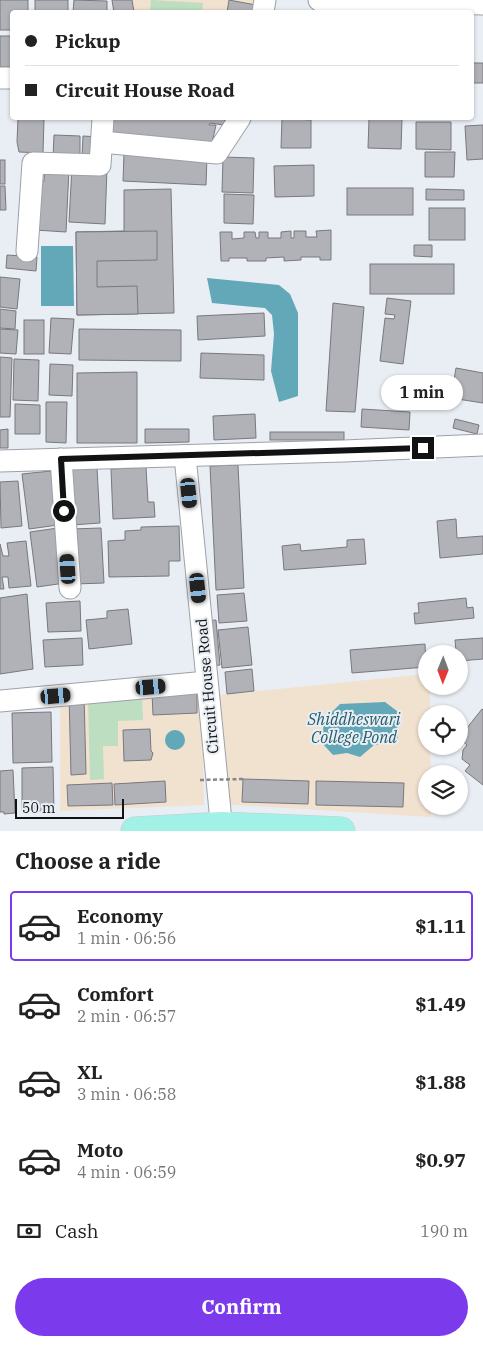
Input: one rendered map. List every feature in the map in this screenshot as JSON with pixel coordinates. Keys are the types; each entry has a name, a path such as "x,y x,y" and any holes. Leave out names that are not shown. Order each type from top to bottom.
{"main road":[{"path":"135,831 222,828 341,831"}],"street":[{"path":"319,0 483,4"},
{"path":"27,251 33,163 100,165 103,120"},
{"path":"102,142 217,153 239,120"},
{"path":"0,461 483,445"},
{"name":"Circuit House Road","path":"185,456 222,828"},
{"path":"61,459 70,588"},
{"path":"0,701 207,682"}],"path":[{"path":"200,780 243,778"}],"shaded area":[{"path":"111,0 260,0 258,10 113,10"},
{"path":"418,675 418,695 430,695 430,705 418,705 418,755 430,755 431,765 418,765 418,815 431,815 431,817 220,804 219,695"},
{"path":"198,688 202,718 204,805 60,811 60,695"}],"green space":[{"path":"151,0 203,3 202,10 150,10"},
{"path":"142,698 143,720 118,721 118,746 103,746 104,779 90,780 88,700"}],"water":[{"path":"41,246 73,246 74,306 41,306"},
{"path":"207,278 279,285 290,294 298,313 298,396 279,402 271,371 274,334 272,315 265,308 212,303"},
{"name":"Shiddheswari College Pond","path":"385,702 397,711 398,742 374,745 360,757 347,753 333,755 322,743 324,720 340,704"},
{"path":"171,730 179,730 185,736 185,744 179,750 171,750 165,744 165,736"}],"building":[{"path":"0,0 28,0 28,10 10,10 10,30 0,30"},
{"path":"35,0 68,0 68,10 35,10"},
{"path":"74,0 107,1 107,10 73,10"},
{"path":"112,0 132,0 134,10 114,10"},
{"path":"229,0 256,5 255,10 227,10"},
{"path":"0,36 10,36 10,67 0,67"},
{"path":"474,63 483,63 483,83 474,83"},
{"path":"18,120 44,120 43,153 19,152 17,142"},
{"path":"110,120 225,120 224,125 210,123 209,125 216,125 211,148 108,138"},
{"path":"282,120 311,120 311,148 281,148"},
{"path":"369,120 402,120 401,149 368,148"},
{"path":"416,122 451,122 451,150 416,149"},
{"path":"483,125 483,159 467,160 465,126"},
{"path":"54,135 80,136 80,158 53,157"},
{"path":"83,136 99,137 99,158 82,158"},
{"path":"425,152 455,152 454,177 425,177"},
{"path":"124,153 207,157 206,185 123,181"},
{"path":"223,157 254,158 253,193 222,192"},
{"path":"0,160 5,160 5,184 0,184"},
{"path":"314,165 314,196 275,197 274,166"},
{"path":"72,166 107,168 105,224 69,222"},
{"path":"45,167 69,169 66,232 35,230 38,181 44,181"},
{"path":"0,186 5,186 6,210 0,210"},
{"path":"347,188 413,188 413,215 347,215"},
{"path":"171,189 174,313 77,315 76,232 124,231 124,190"},
{"path":"426,189 464,190 464,200 426,200"},
{"path":"224,194 254,195 253,224 224,223"},
{"path":"429,208 465,208 465,240 429,240"},
{"path":"331,230 331,260 320,260 320,257 301,257 301,260 284,261 284,257 266,258 266,261 247,261 247,258 229,258 229,261 221,261 220,232 232,232 232,239 244,238 244,232 255,232 256,238 259,238 259,232 268,232 268,238 281,238 281,232 291,231 291,238 294,238 294,231 306,231 306,237 317,237 316,231"},
{"path":"157,231 157,260 97,261 97,287 137,286 138,314 77,315 76,232"},
{"path":"414,245 432,245 432,257 414,256"},
{"path":"7,255 37,257 36,271 6,268"},
{"path":"370,264 454,264 454,294 370,294"},
{"path":"0,277 20,279 17,309 0,307"},
{"path":"387,298 411,301 403,364 380,361 385,318 394,319 395,315 385,314"},
{"path":"333,303 364,307 355,412 326,411"},
{"path":"0,309 16,311 15,329 0,328"},
{"path":"264,313 265,336 198,340 197,316"},
{"path":"51,318 74,319 71,354 49,353"},
{"path":"24,320 44,320 44,354 24,354"},
{"path":"0,329 18,330 16,354 0,353"},
{"path":"79,329 181,330 181,361 79,360"},
{"path":"201,353 264,355 264,380 200,378"},
{"path":"0,357 12,358 10,417 0,417"},
{"path":"14,359 39,360 38,401 13,400"},
{"path":"50,364 73,365 72,396 49,395"},
{"path":"456,368 483,373 483,403 451,398"},
{"path":"137,372 137,443 77,443 77,373"},
{"path":"46,402 67,402 66,443 46,442"},
{"path":"15,404 40,405 40,434 15,434"},
{"path":"362,409 410,412 409,430 361,427"},
{"path":"255,414 256,438 214,440 213,416"},
{"path":"455,419 479,425 477,434 453,428"},
{"path":"8,429 8,448 0,448 0,430"},
{"path":"145,429 189,429 189,442 145,443"},
{"path":"270,432 344,432 344,440 270,440"},
{"path":"238,465 244,588 216,590 210,466"},
{"path":"146,467 148,502 154,502 155,517 113,519 111,469"},
{"path":"97,468 100,523 72,525 69,470"},
{"path":"51,471 58,525 29,529 22,474"},
{"path":"18,481 22,526 1,528 0,482"},
{"path":"456,519 457,538 483,536 483,554 440,558 437,521"},
{"path":"179,526 180,561 169,561 169,576 109,577 108,541 125,540 125,531 141,530 141,527"},
{"path":"58,528 65,583 37,587 30,532"},
{"path":"101,528 104,583 75,584 72,529"},
{"path":"364,539 366,564 284,570 282,546 300,544 301,551 347,547 347,540"},
{"path":"26,541 31,586 9,588 8,577 2,577 4,589 0,589 0,544 3,556 9,556 7,543"},
{"path":"244,593 247,621 219,623 217,595"},
{"path":"27,594 33,669 0,674 0,598"},
{"path":"466,598 467,608 473,607 474,618 415,624 414,613 419,613 418,603"},
{"path":"80,601 81,631 48,632 46,603"},
{"path":"128,609 132,644 89,649 86,620 107,618 107,611"},
{"path":"216,620 220,665 210,666 205,621"},
{"path":"248,627 252,665 222,668 218,630"},
{"path":"82,638 83,665 45,667 43,640"},
{"path":"483,638 483,659 468,660 468,645 455,645 455,640"},
{"path":"425,644 418,645 418,668 352,673 350,650"},
{"path":"252,669 254,691 227,694 225,672"},
{"path":"197,692 197,713 153,715 152,693"},
{"path":"69,695 84,695 86,774 71,775"},
{"path":"482,709 483,785 468,773 470,765 462,759 462,755 468,755 468,727"},
{"path":"51,712 52,762 13,763 12,713"},
{"path":"150,729 151,751 153,753 151,760 124,761 123,730"},
{"path":"53,767 54,811 22,811 22,768"},
{"path":"13,770 15,813 4,814 4,812 0,812 0,771"},
{"path":"243,779 309,781 308,804 242,802"},
{"path":"165,781 166,802 115,805 114,784"},
{"path":"316,781 404,783 403,807 316,805"},
{"path":"112,783 113,805 68,806 67,785"}],"route":[{"path":"64,511 61,459 423,448"}]}
